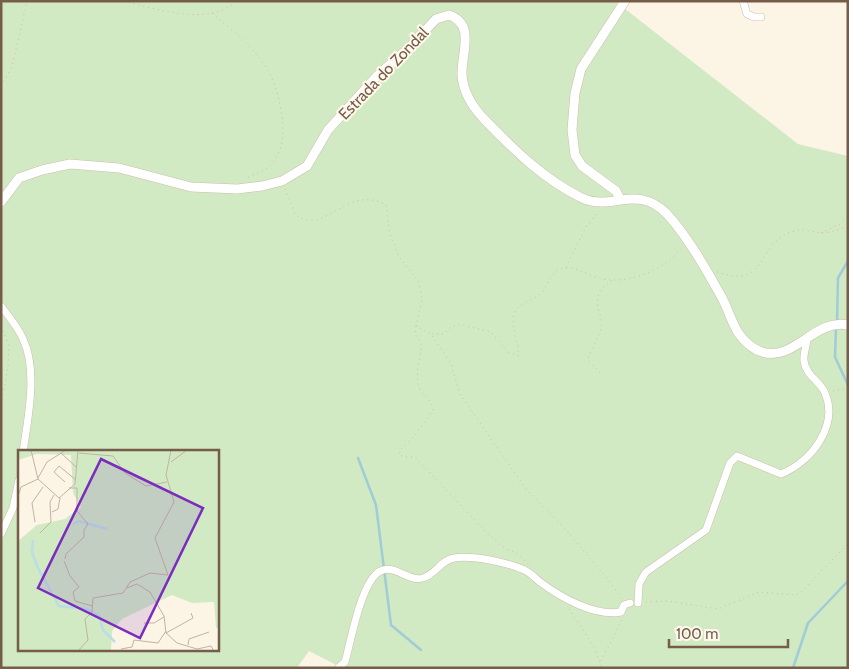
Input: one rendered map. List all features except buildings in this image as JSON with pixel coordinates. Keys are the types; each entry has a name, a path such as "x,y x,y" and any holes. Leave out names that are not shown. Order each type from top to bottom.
{"street":[{"path":"620,199 616,191 582,166 575,155 572,130 574,93 581,69 626,1"},
{"path":"743,1 747,14 761,18"},
{"name":"Estrada do Zondal","path":"1,202 19,178 42,170 70,164 119,168 192,186 237,189 282,181 298,174 308,166 328,130 377,76 409,48 436,19 449,15 460,21 466,32 463,79 467,94 481,116 532,167 583,199 605,203 635,198 659,207 688,242 721,297 738,332 751,348 761,352 779,353 788,351 818,331 836,324 846,325"},
{"path":"1,306 23,339 30,361 31,377 23,450"},
{"path":"338,668 344,662 365,590 374,574 383,570 391,569 415,579 422,578 430,575 443,562 463,556 512,565 530,573 553,589 596,610 607,613 628,605 646,572 706,530 730,463 737,456 781,474 791,470 806,457 820,440 827,426 830,413 825,394 807,370 804,360 807,338"},
{"path":"1,534 13,508 18,485"}],"path":[{"path":"1,86 12,67 27,1"},
{"path":"124,1 182,15 212,12 228,8 236,1"},
{"path":"212,12 246,43 269,70 280,104 283,126 281,147 278,155 265,170 246,179 237,189"},
{"path":"282,181 291,207 300,218 322,218 359,199 386,205 390,235 399,257 419,282 422,300 415,334 422,342 417,373 419,387 433,402 433,410 412,440 401,449 399,455 415,457 420,461 488,534 529,562 530,573"},
{"path":"566,268 586,227 605,203"},
{"path":"820,233 840,224 848,217"},
{"path":"717,272 734,277 751,273 756,270 772,245 779,238 794,230 820,233 848,227"},
{"path":"416,326 431,334 444,334 458,324 491,332 508,352 518,356 518,340 513,317 518,307 539,295 555,272 566,268 603,279 651,273 662,267 688,242"},
{"path":"600,374 588,360 589,351 601,330 597,301 607,284 614,279"},
{"path":"1,326 9,346 8,368 1,404"},
{"path":"431,334 451,364 460,394 502,456 526,489 566,529 628,605"},
{"path":"825,394 848,388"},
{"path":"628,605 668,602 718,609 759,592 795,595 800,593 848,544"},
{"path":"564,602 594,647 601,661 602,668"},
{"path":"601,661 622,622 628,605"}],"green space":[{"path":"1,1 615,1 798,144 848,156 848,668 342,668 309,651 297,668 1,668"}],"waterway":[{"path":"837,322 838,278 848,261"},
{"path":"836,328 835,357 848,385"},
{"path":"358,458 376,505 391,625 421,650"},
{"path":"793,668 808,623 848,581"}]}
